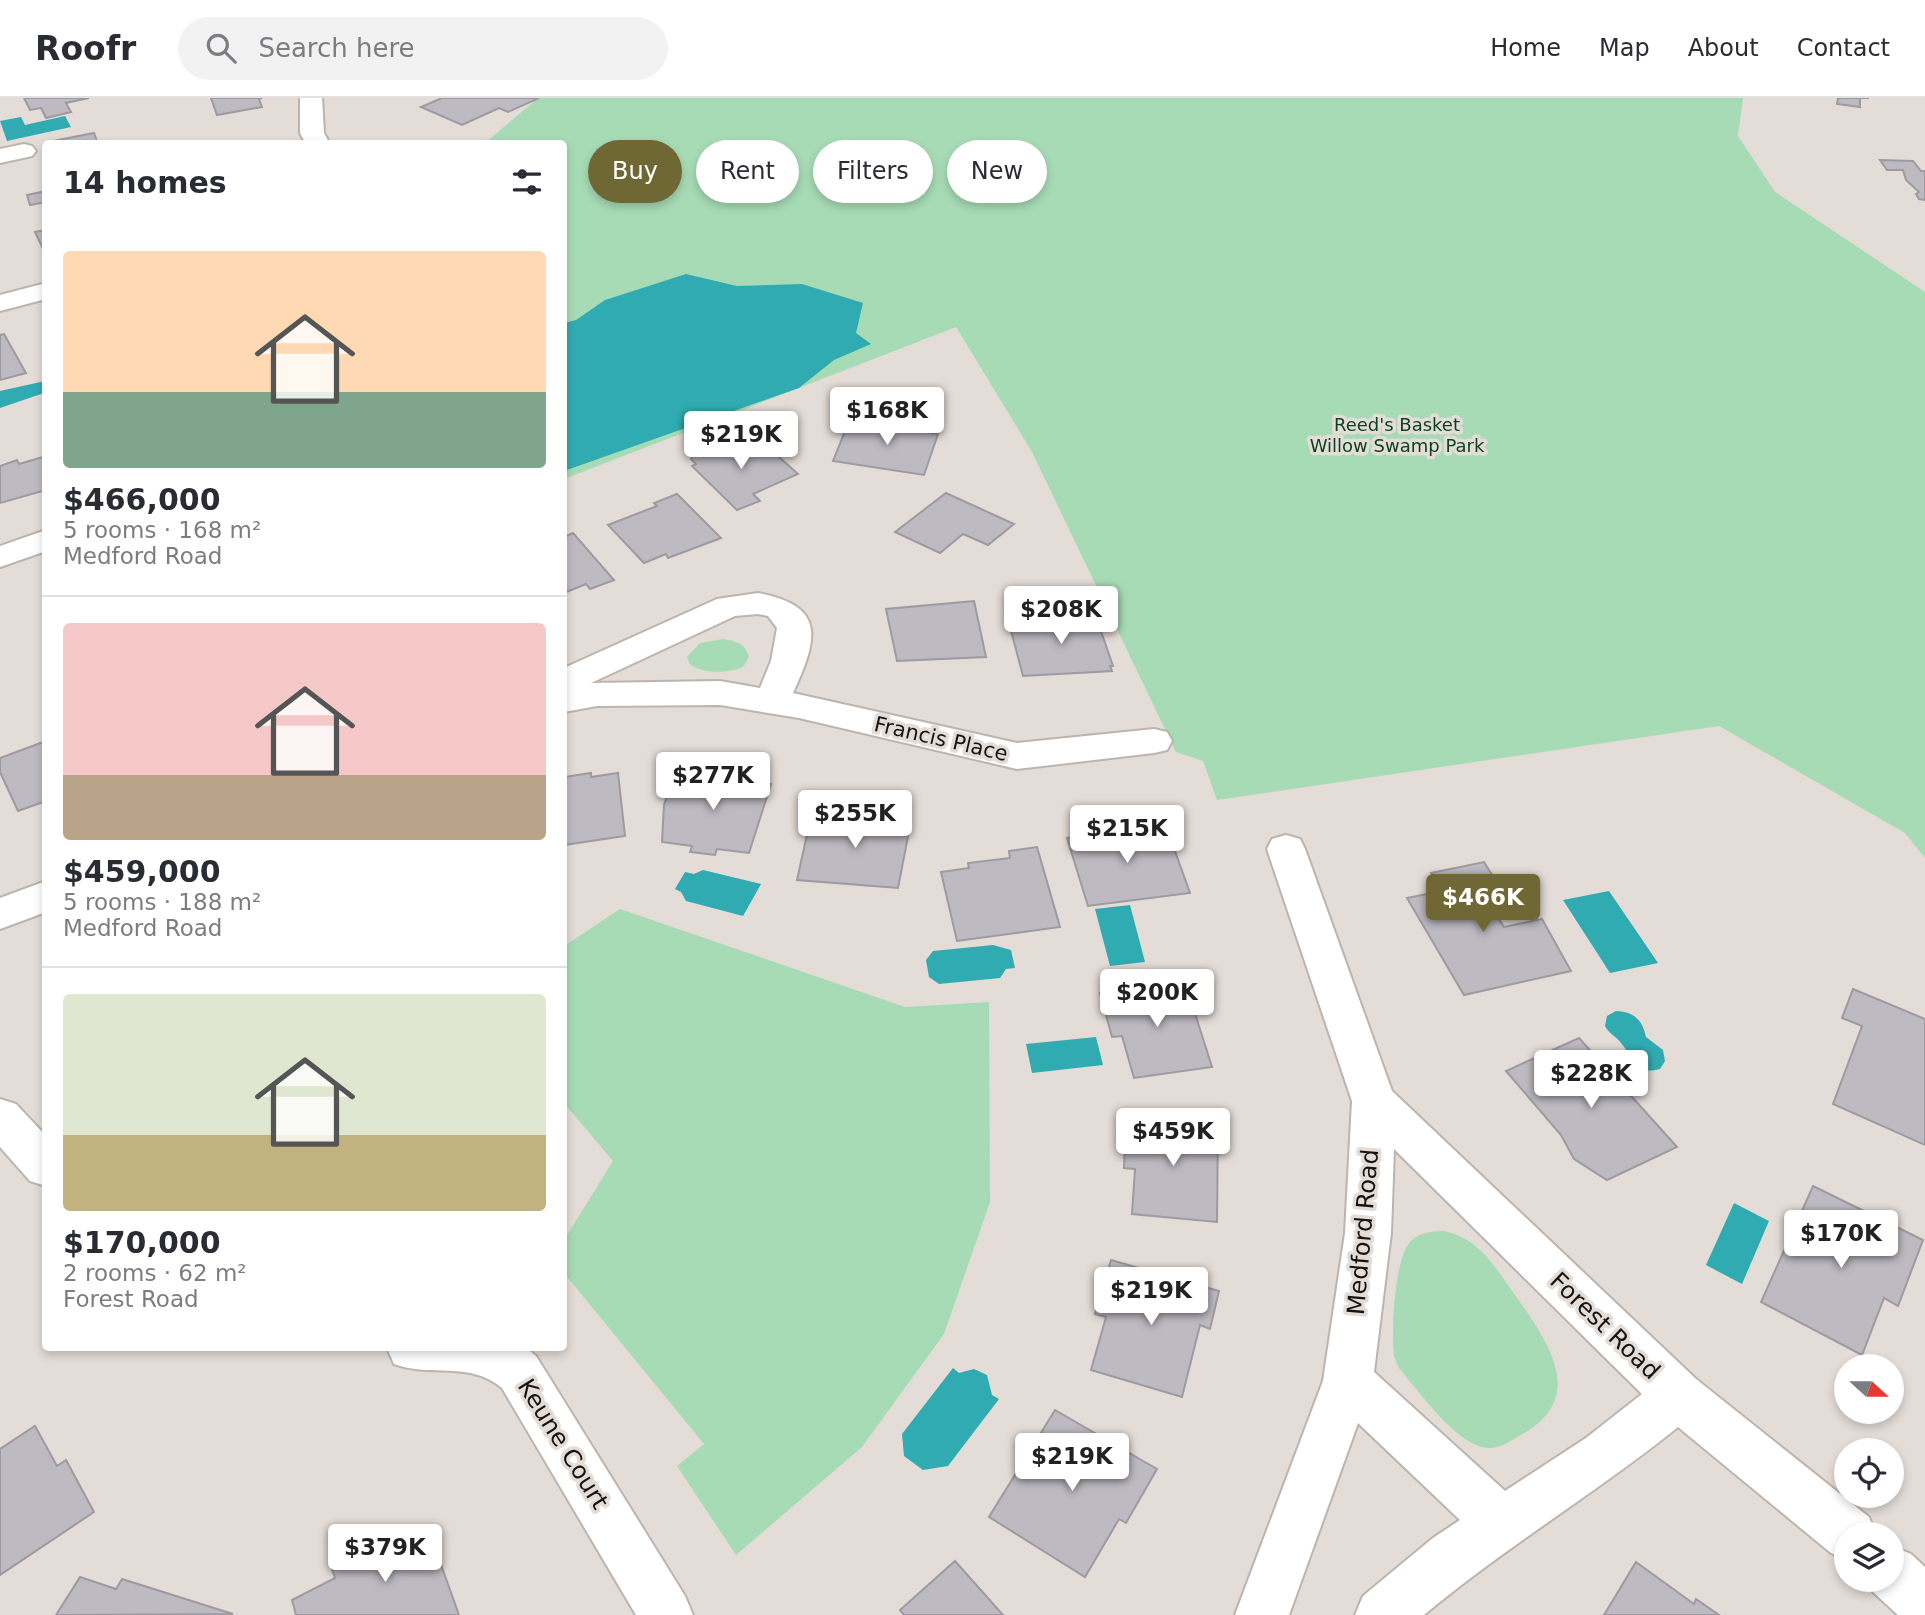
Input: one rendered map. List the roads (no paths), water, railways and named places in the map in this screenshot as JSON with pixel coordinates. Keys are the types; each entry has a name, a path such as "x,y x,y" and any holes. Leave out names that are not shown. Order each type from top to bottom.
{"street":[{"path":"311,98 312,133 316,140"},
{"path":"0,156 24,152"},
{"path":"0,303 42,292"},
{"path":"0,557 42,541"},
{"path":"567,681 729,606 751,603 782,611 793,622 796,638 793,657 772,701"},
{"name":"Francis Place","path":"567,699 597,694 720,693 772,701 1017,756 1154,741"},
{"name":"Medford Road","path":"1262,1615 1348,1381 1368,1233 1374,1101 1286,849"},
{"path":"0,914 42,898"},
{"name":"Forest Road","path":"1374,1101 1678,1396 1834,1522"},
{"path":"0,1117 42,1163"},
{"name":"Keune Court","path":"481,1351 504,1358 519,1372 666,1615"},
{"path":"1348,1381 1503,1525"},
{"path":"1382,1615 1452,1557 1604,1455 1678,1396"},
{"path":"1904,1584 1925,1603"}],"water":[{"path":"65,116 71,127 7,141 0,121 21,117 25,125"},
{"path":"686,274 737,286 802,284 863,303 856,333 871,344 834,360 799,388 567,470 567,322 576,320 605,300"},
{"path":"42,382 42,394 0,408 0,391"},
{"path":"703,870 761,884 743,916 686,901 681,892 675,889 685,872 694,874"},
{"path":"1609,891 1658,963 1610,973 1563,900"},
{"path":"1130,905 1145,962 1110,966 1095,909"},
{"path":"993,945 1011,950 1015,968 1006,969 1000,978 939,984 929,977 926,960 933,951"},
{"path":"1616,1011 1637,1018 1646,1037 1663,1050 1665,1061 1660,1069 1651,1071 1639,1068 1607,1029 1607,1016"},
{"path":"1096,1037 1103,1065 1032,1073 1026,1044"},
{"path":"1734,1203 1769,1221 1742,1284 1706,1265"},
{"path":"953,1368 959,1373 974,1369 987,1375 992,1395 999,1399 948,1466 923,1470 904,1456 902,1434"}],"park label":[{"name":"Reed's Basket Willow Swamp Park","path":"1397,434"}]}
